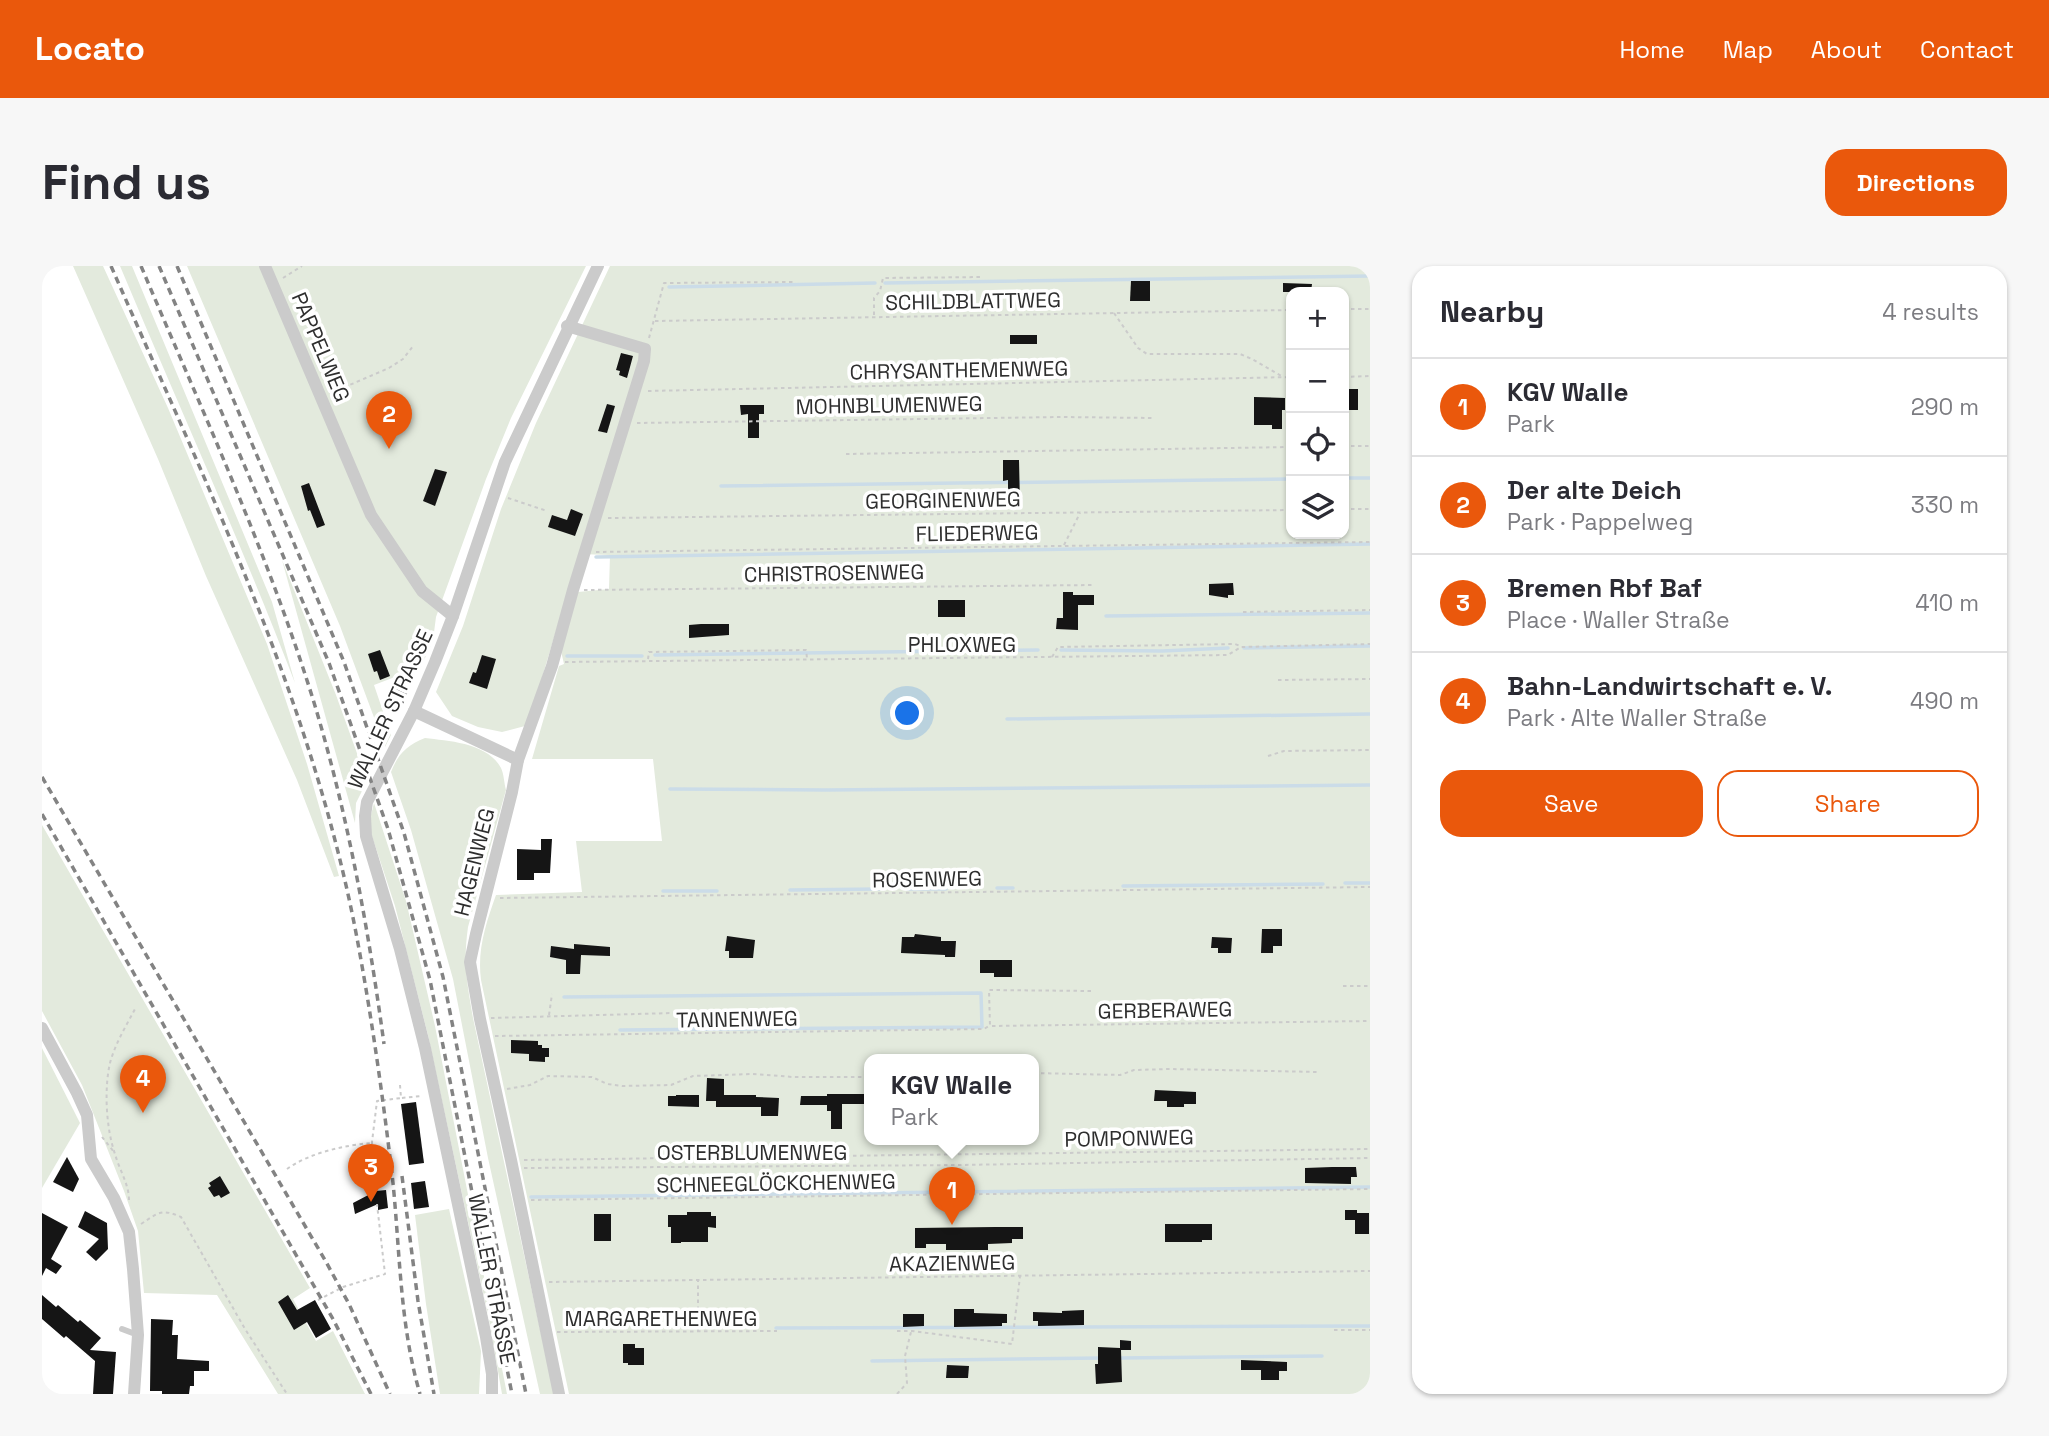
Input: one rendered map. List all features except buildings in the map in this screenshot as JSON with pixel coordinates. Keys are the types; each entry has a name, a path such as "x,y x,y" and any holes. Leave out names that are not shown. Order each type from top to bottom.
{"street":[{"name":"PAPPELWEG","path":"265,266 371,515 422,592 453,616"},
{"name":"WALLER STRASSE","path":"492,1394 492,1374 485,1337 425,1048 400,949 366,836 365,816 367,802 414,711 453,616 493,493 510,451 598,266"},
{"path":"567,327 645,349"},
{"name":"HAGENWEG","path":"559,1394 470,962 518,760 552,666 635,391 645,349"},
{"path":"414,711 518,760"},
{"path":"42,1028 87,1115 91,1159 114,1198 126,1226 133,1269 138,1335 134,1394"}],"lane":[{"path":"122,1329 138,1335"}],"path":[{"path":"273,285 302,266"},
{"path":"874,317 874,298 880,291 883,278 983,277"},
{"path":"645,349 664,283 796,282"},
{"path":"1349,309 1370,309"},
{"name":"SCHILDBLATTWEG","path":"655,321 1286,310"},
{"path":"1113,312 1138,348 1147,354 1240,354 1284,377"},
{"path":"321,397 389,368 402,359 414,345"},
{"path":"1349,377 1370,376"},
{"name":"CHRYSANTHEMENWEG","path":"635,391 1284,377"},
{"name":"MOHNBLUMENWEG","path":"625,423 1154,418"},
{"path":"1349,446 1370,446"},
{"path":"846,454 1286,447"},
{"path":"493,493 547,511"},
{"path":"1349,509 1370,509"},
{"name":"GEORGINENWEG","path":"596,518 1286,510"},
{"path":"1063,546 1080,513"},
{"name":"FLIEDERWEG","path":"585,552 1370,542"},
{"name":"CHRISTROSENWEG","path":"573,590 1094,585"},
{"path":"1243,612 1370,610"},
{"name":"PHLOXWEG","path":"552,666 562,662 763,658 1228,655 1241,647 1370,645"},
{"path":"1052,657 1058,647 1241,647"},
{"path":"647,661 649,652 806,650 807,658"},
{"path":"719,651 719,659"},
{"path":"763,651 763,658"},
{"path":"1278,680 1370,679"},
{"path":"1268,756 1284,751 1370,750"},
{"name":"ROSENWEG","path":"485,898 1370,887"},
{"path":"1343,986 1370,986"},
{"path":"990,1026 989,990 1091,991"},
{"path":"549,1016 552,994"},
{"path":"135,1009 110,1063 107,1102 114,1153 129,1197 126,1226 159,1212 167,1211 181,1217 287,1394"},
{"path":"480,1019 709,1013"},
{"name":"GERBERAWEG","path":"990,1026 1370,1021"},
{"name":"TANNENWEG","path":"484,1036 984,1029 990,1026"},
{"path":"1039,1073 1120,1075 1135,1070 1170,1069 1318,1072"},
{"path":"496,1090 530,1085 548,1076 592,1077 607,1084 622,1086 671,1085 693,1076 753,1074 864,1077"},
{"path":"400,1086 401,1098"},
{"path":"375,1193 372,1142 377,1101 426,1095"},
{"path":"287,1169 338,1148 372,1142"},
{"name":"POMPONWEG","path":"512,1164 1370,1149"},
{"name":"OSTERBLUMENWEG","path":"512,1164 907,1166 1370,1158"},
{"name":"SCHNEEGLÖCKCHENWEG","path":"519,1200 1370,1189"},
{"path":"317,1300 342,1287 385,1274 377,1204"},
{"name":"AKAZIENWEG","path":"535,1282 1370,1272"},
{"path":"897,1331 1012,1343 1020,1276"},
{"path":"698,1280 698,1332"},
{"path":"1334,1330 1370,1330"},
{"name":"MARGARETHENWEG","path":"546,1332 777,1331"},
{"path":"897,1394 907,1383 905,1356 912,1331"}],"shaded area":[{"path":"73,266 103,266 168,408 267,644 307,764 339,876 334,877 297,780"},
{"path":"120,266 132,266 272,602 295,683 231,526"},
{"path":"187,266 586,266 511,418 436,617 433,640 421,667 374,685 391,735 385,747 340,626"},
{"path":"610,266 1370,266 1370,1394 569,1394 481,980 481,947 496,895 582,892 576,841 662,841 653,759 532,759 559,666 564,664 561,651 578,592 609,589 610,555 579,554 532,711 525,726 502,732 478,727 452,716 436,692 463,626 501,509 536,423"},
{"path":"282,560 367,781 356,803 355,823"},
{"path":"425,738 456,742 487,753 501,768 506,790 468,927 466,973 473,1018 554,1394 540,1394 488,1158 453,979 411,830 391,772 404,751"},
{"path":"374,803 406,901 435,1026 507,1394 502,1394 489,1320 428,1035 395,906 371,833"},
{"path":"42,825 310,1288 293,1299 316,1341 333,1331 365,1394 278,1394 217,1295 144,1293 138,1231 124,1191 82,1085 42,1011"},
{"path":"42,1048 80,1123 42,1188"},
{"path":"449,1209 481,1351 479,1394 440,1394 415,1215"}],"waterway":[{"path":"885,283 1370,276"},
{"path":"669,287 875,283"},
{"path":"1349,478 1370,478"},
{"path":"721,486 1286,479"},
{"path":"596,557 1370,544"},
{"path":"1106,616 1370,613"},
{"path":"1244,648 1370,646"},
{"path":"1061,650 1162,651 1228,648"},
{"path":"655,655 1038,650"},
{"path":"567,656 642,656"},
{"path":"1007,719 1370,714"},
{"path":"670,789 1370,785"},
{"path":"1345,883 1370,883"},
{"path":"1123,886 1323,884"},
{"path":"997,888 1013,888"},
{"path":"790,890 880,889"},
{"path":"907,889 946,889"},
{"path":"663,891 717,891"},
{"path":"564,997 981,993 982,1027 620,1030"},
{"path":"531,1197 1370,1187"},
{"path":"776,1328 1370,1326"},
{"path":"1119,1358 1322,1356"},
{"path":"872,1361 1101,1358"}],"railway":[{"path":"111,266 221,516 287,686 316,772 340,860 374,1036 393,1183 408,1342 420,1394"},
{"path":"141,266 254,533 312,696 336,782 355,868 384,1044"},
{"path":"159,266 329,663 388,829 430,980 512,1394"},
{"path":"177,266 344,662 404,833 443,977 526,1394"},
{"path":"42,777 325,1260 349,1304 390,1394"},
{"path":"42,814 333,1319 371,1394"},
{"path":"402,1176 418,1301 434,1394"}],"place":[{"name":"Der alte Deich","path":"389,449"},
{"name":"Bahn-Landwirtschaft e. V.","path":"143,1113"},
{"name":"Bremen Rbf Baf","path":"371,1202"},
{"name":"KGV Walle","path":"952,1225"}]}
